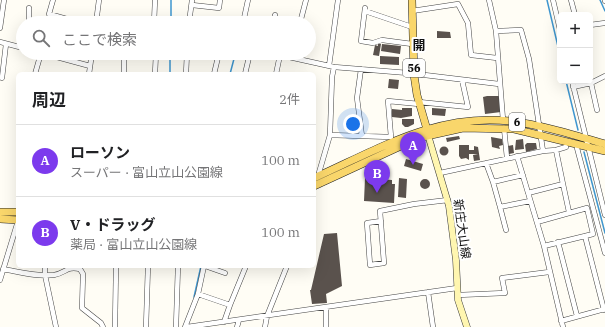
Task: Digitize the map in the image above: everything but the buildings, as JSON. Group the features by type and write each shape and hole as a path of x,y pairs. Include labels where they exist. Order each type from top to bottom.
{"main road":[{"name":"56","path":"412,0 414,74 419,103 427,132"},
{"name":"6","path":"316,183 427,132 470,120 503,120 605,151"},
{"name":"6","path":"427,132 463,128 504,128 540,131 585,138 605,144"},
{"name":"新庄大山線","path":"427,132 448,200 453,227 458,295 467,327"},
{"path":"0,212 16,212"},
{"path":"0,219 16,220"}],"street":[{"path":"0,28 4,0"},
{"path":"53,0 49,14 56,16"},
{"path":"97,16 99,0"},
{"path":"154,0 154,16"},
{"path":"190,16 192,3 219,8 220,0"},
{"path":"245,16 248,0"},
{"path":"302,16 306,0"},
{"path":"316,180 330,135 332,67 338,0"},
{"path":"489,0 496,31 503,120"},
{"path":"553,0 557,17"},
{"path":"571,0 574,12"},
{"path":"412,10 458,4 468,23 471,55 497,58"},
{"path":"29,8 29,16"},
{"path":"412,27 365,10 361,41 373,43 382,40 412,44"},
{"path":"593,25 605,23"},
{"path":"496,31 521,30 529,59 543,151"},
{"path":"0,42 16,46"},
{"path":"2,78 6,44"},
{"path":"36,72 39,60"},
{"path":"67,60 90,66"},
{"path":"89,72 91,60"},
{"path":"124,60 124,72"},
{"path":"155,72 156,60"},
{"path":"186,72 187,60"},
{"path":"214,72 217,60"},
{"path":"245,72 248,60"},
{"path":"276,72 279,60"},
{"path":"309,60 332,67 414,74 499,84"},
{"path":"362,69 357,98 362,136"},
{"path":"593,81 605,76"},
{"path":"330,135 391,137 388,101 468,107 462,80"},
{"path":"572,84 585,138 603,201 605,216"},
{"path":"573,87 583,84"},
{"path":"590,84 597,110"},
{"path":"504,128 507,158"},
{"path":"440,173 566,147"},
{"path":"577,148 605,253"},
{"path":"556,150 569,212"},
{"path":"517,156 544,246 563,327"},
{"path":"486,163 493,182 506,230"},
{"path":"493,182 523,175"},
{"path":"528,194 563,184"},
{"path":"381,221 367,223 370,265 384,263 381,221 380,211 414,204 448,200"},
{"path":"500,207 530,201"},
{"path":"537,222 587,208 593,234 544,246"},
{"path":"0,280 16,227"},
{"path":"561,321 604,310 585,236"},
{"path":"558,242 577,316"},
{"path":"45,268 45,275 56,327"},
{"path":"3,269 45,275 60,274 67,268 80,269 83,274 82,308 101,323 102,327"},
{"path":"115,327 116,268"},
{"path":"146,327 148,268"},
{"path":"176,327 178,268"},
{"path":"204,268 198,294 186,327 210,325 457,288"},
{"path":"210,268 225,273"},
{"path":"224,322 245,268"},
{"path":"266,327 267,316 286,268"},
{"path":"458,295 505,293 502,278 549,272"},
{"path":"428,292 433,327"},
{"path":"198,294 230,305"},
{"path":"326,307 326,327"},
{"path":"236,327 239,320"}],"waterway":[{"path":"171,0 171,16"},
{"path":"547,0 558,48"},
{"path":"600,0 605,11"},
{"path":"170,60 170,72"},
{"path":"231,72 234,60"},
{"path":"567,84 578,130"},
{"path":"584,152 605,233"},
{"path":"194,297 201,268"}],"place":[{"name":"ローソン","path":"413,165"},
{"name":"V・ドラッグ","path":"377,193"}],"district":[{"name":"開","path":"419,45"}]}
